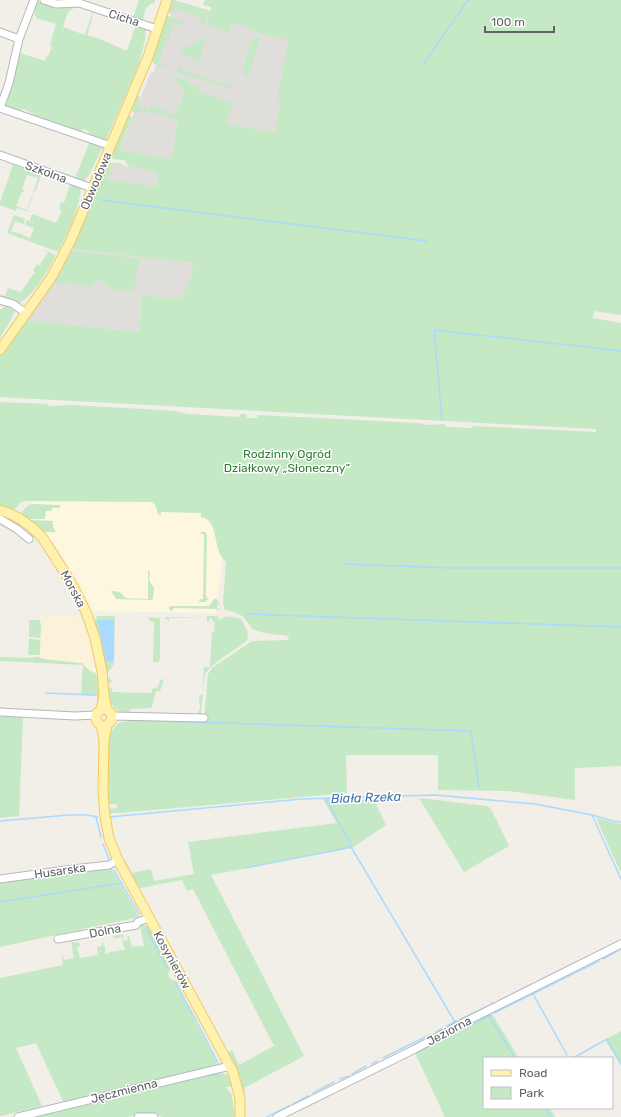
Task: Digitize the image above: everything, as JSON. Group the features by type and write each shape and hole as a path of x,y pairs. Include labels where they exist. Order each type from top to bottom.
{"main road":[{"name":"Obwodowa","path":"0,350 51,278 74,235 92,188 148,57 167,0"},
{"name":"Morska","path":"0,510 19,518 36,530 46,542 72,584 86,612 95,638 104,694 103,792 105,816"},
{"name":"Kosynierów","path":"105,816 109,838 118,860 230,1066 237,1082 241,1102 247,1117"},
{"name":"Kosynierów","path":"240,1117 241,1102"}],"street":[{"path":"34,0 20,39 9,83 0,108 111,146"},
{"name":"Cicha","path":"44,0 56,4 79,3 157,29"},
{"path":"0,32 20,39"},
{"name":"Szkolna","path":"0,156 92,188"},
{"path":"0,300 13,304 26,313"},
{"path":"0,519 17,529 29,539"},
{"path":"0,712 104,718 127,718 141,716 204,718"},
{"name":"Husarska","path":"0,879 109,865 118,860"},
{"name":"Dolna","path":"58,939 136,925 138,922 149,918"},
{"name":"Jeziorna","path":"277,1117 415,1049 621,944"},
{"name":"Jęczmienna","path":"18,1117 230,1066"},
{"path":"138,1117 154,1117"}],"shaded area":[{"path":"175,2 291,36 275,132 226,124 168,118 177,120 172,159 119,150 151,72 154,72"},
{"path":"116,165 156,171 158,173 156,186 106,180 111,167"},
{"path":"72,245 74,249 193,263 191,278 181,299 142,295 139,332 25,320"},
{"path":"33,499 229,504 216,613 92,611 88,607 59,549 58,550 44,532 31,520"}],"green space":[{"path":"139,0 155,0 154,3 150,4 145,10 144,21 133,17"},
{"name":"Rodzinny Ogród Działkowy „Słoneczny”","path":"174,0 211,11 211,7 203,5 205,0 621,0 621,315 594,311 593,318 621,323 621,766 575,768 575,800 508,791 438,790 438,755 346,755 347,793 109,813 108,809 117,808 117,804 107,804 107,747 109,733 120,722 129,721 130,718 204,719 208,674 212,668 252,641 288,640 289,636 264,633 252,629 241,615 225,610 223,604 226,562 221,557 211,524 201,517 201,513 161,512 161,515 159,515 156,506 151,502 24,501 14,510 0,506 0,402 47,404 48,406 71,405 144,409 174,411 188,414 239,417 240,414 246,414 247,418 257,418 258,415 418,423 428,425 444,424 447,427 472,428 473,426 596,432 596,429 0,397 0,354 25,320 139,332 142,295 181,299 191,278 193,263 74,249 72,245 109,163 120,163 125,166 116,165 111,167 107,180 156,186 158,174 156,171 129,167 124,160 113,159 111,157 126,118 129,116 136,117 132,117 119,150 172,159 177,120 168,118 168,115 138,111 136,113 132,111 130,107 134,97 141,97 137,105 141,107 141,109 150,110 151,104 175,115 185,93 175,78 172,78 173,76 188,81 190,84 199,87 198,92 233,103 226,124 275,132 280,101 277,100 288,42 287,40 255,33 248,29 248,27 232,23 229,32 210,26 207,16 204,15 207,25 200,23 201,20 198,16 174,8 172,14 168,12 167,9 169,1"},
{"path":"38,1 44,4 77,6 68,12 63,27 85,35 93,11 110,17 109,18 93,12 87,35 103,40 127,51 136,25 146,28 145,40 139,64 105,142 95,138 92,134 89,134 89,132 82,128 83,131 59,124 55,126 35,118 34,114 24,109 14,111 9,110 4,106 18,55 20,53 45,61 52,46 50,45 56,24 36,18 34,15 35,12 33,11 36,2"},
{"path":"167,16 181,20 184,24 173,22 168,40 165,40 159,63 167,66 163,67 154,64 152,61 153,57 151,57 164,18"},
{"path":"206,37 199,61 189,56 186,58 182,52 183,49"},
{"path":"255,37 260,38 248,77 244,76 242,72 252,40"},
{"path":"178,66 184,68 184,71 221,83 224,82 233,85 228,88 224,87 225,84 222,86 181,74 177,70"},
{"path":"90,141 103,146 89,175 84,181 75,178"},
{"path":"13,165 41,175 36,190 33,193 38,178 27,175 22,189 24,192 22,191 16,206 27,210 33,195 27,211 17,208 16,211 0,205"},
{"path":"70,185 81,188 80,196 66,237 58,252 7,233 14,215 25,219 24,224 15,221 11,231 20,234 22,233 22,235 30,238 34,228 25,225 27,220 35,223 30,220 32,214 56,223 62,211 59,208 61,202 64,203"},
{"path":"43,249 56,255 45,275 30,295 18,304 16,301 13,300 13,302 0,297 0,295 5,296 8,288 21,292 35,272 33,270 37,264 39,266 48,252"},
{"path":"72,251 140,259 134,291 108,289 108,283 97,280 90,287 70,282 57,285 53,281 68,253"},
{"path":"0,304 15,311 0,338 0,309 4,306"},
{"path":"32,504 60,505 60,508 53,508 51,511 46,511 45,519 28,519 22,515 22,513 25,508"},
{"path":"30,520 53,521 53,527 56,532 44,532"},
{"path":"201,532 205,532 207,535 206,595 209,599 205,602 199,602 200,599 203,599 204,534 201,534"},
{"path":"148,571 150,571 149,580 154,588 152,600 116,599 111,591 120,592 125,598 148,599"},
{"path":"214,599 217,599 220,605 217,605 217,608 219,608 218,612 217,609 173,608 173,611 171,611 169,609 171,606 207,606 210,605"},
{"path":"97,616 115,616 114,663 113,666 111,665 112,667 108,672 106,671 93,621"},
{"path":"207,616 218,616 221,620 224,617 229,616 241,619 247,630 248,638 245,642 218,661 205,674 203,693 204,667 210,667 212,632 214,632 215,622 212,621 212,618 210,618 207,622"},
{"path":"149,617 160,618 160,659 158,662 153,662 154,622 149,621"},
{"path":"166,617 207,618 169,618 169,621 165,618"},
{"path":"29,620 40,620 41,638 29,637"},
{"path":"29,639 41,640 39,655 29,655"},
{"path":"0,657 39,657 44,659 82,663 96,673 98,701 97,702 97,696 81,695 83,665 0,661"},
{"path":"108,678 112,682 108,683 109,689 112,688 112,692 152,693 152,689 158,687 160,680 164,679 160,691 156,691 152,707 130,709 128,715 121,714 109,702 107,679"},
{"path":"203,693 201,712 200,715 197,715 200,708 199,695 202,695"},
{"path":"0,715 23,718 19,816 0,818"},
{"path":"419,798 487,806 491,809 509,846 464,872"},
{"path":"323,799 374,800 386,825 352,848 211,875 304,1056 244,1088 245,1091 243,1092 239,1077 227,1053 232,1050 239,1065 274,1046 193,889 187,891 182,880 140,888 122,860 124,859 132,873 151,869 154,881 194,874 188,842 337,823"},
{"path":"596,818 621,824 621,873"},
{"path":"111,867 139,917 0,947 0,882"},
{"path":"140,926 148,926 170,969 168,974 170,979 177,982 196,1023 215,1058 217,1065 85,1098 63,1101 36,1043 16,1048 42,1106 0,1116 0,978 63,965 63,955 64,960 74,958 71,941 74,943 79,942 80,946 77,947 80,958 98,955 97,947 102,946 101,943 104,942 105,954 113,951 113,953 115,951 118,952 119,950 125,950 122,937 114,939 113,936 123,934 124,941 128,940 127,936 129,936 132,947 144,946"},
{"path":"491,1013 518,1057 483,1057 483,1109 551,1109 555,1117 445,1117 415,1053"},
{"path":"621,1031 621,1066 605,1040"},
{"path":"221,1073 229,1077 233,1086 233,1092 232,1086 226,1087 232,1096 235,1117 163,1117 154,1114 143,1114 127,1117 36,1117 211,1075 220,1075"}],"sand":[{"path":"40,616 73,616 84,622 86,636 88,636 92,648 93,657 91,661 93,666 96,667 96,673 90,671 82,663 44,659 39,657"}],"water":[{"path":"97,620 114,620 114,661 106,661"}],"waterway":[{"path":"424,63 468,0"},
{"path":"101,200 426,241"},
{"path":"442,420 434,330 621,351"},
{"path":"344,564 452,568 621,568"},
{"path":"247,614 621,627"},
{"path":"46,693 95,695"},
{"path":"132,720 471,731 479,787"},
{"name":"Biała Rzeka","path":"109,817 301,799 435,795 535,804 621,822"},
{"path":"325,798 351,847 455,1022"},
{"name":"Biała Rzeka","path":"0,821 69,815 87,815 98,817"},
{"path":"592,815 621,879"},
{"path":"96,817 101,837"},
{"path":"103,844 109,859"},
{"path":"245,868 351,847"},
{"path":"114,870 139,914"},
{"path":"0,902 122,883"},
{"path":"146,928 168,969"},
{"path":"538,981 621,940"},
{"path":"603,959 621,949"},
{"path":"494,1013 599,961"},
{"path":"175,982 218,1063"},
{"path":"498,1001 532,984"},
{"path":"533,994 567,1055"},
{"path":"461,1019 488,1006"},
{"path":"430,1045 491,1015"},
{"path":"489,1016 514,1057"},
{"path":"436,1032 456,1021"},
{"path":"383,1058 431,1034"},
{"path":"575,1057 607,1039 621,1063"},
{"path":"372,1064 377,1061"},
{"path":"352,1074 366,1066"},
{"path":"202,1076 220,1074"},
{"path":"340,1079 348,1076"},
{"path":"313,1093 334,1082"},
{"path":"293,1104 308,1096"},
{"path":"267,1117 289,1106"},
{"path":"547,1109 551,1117"}]}
